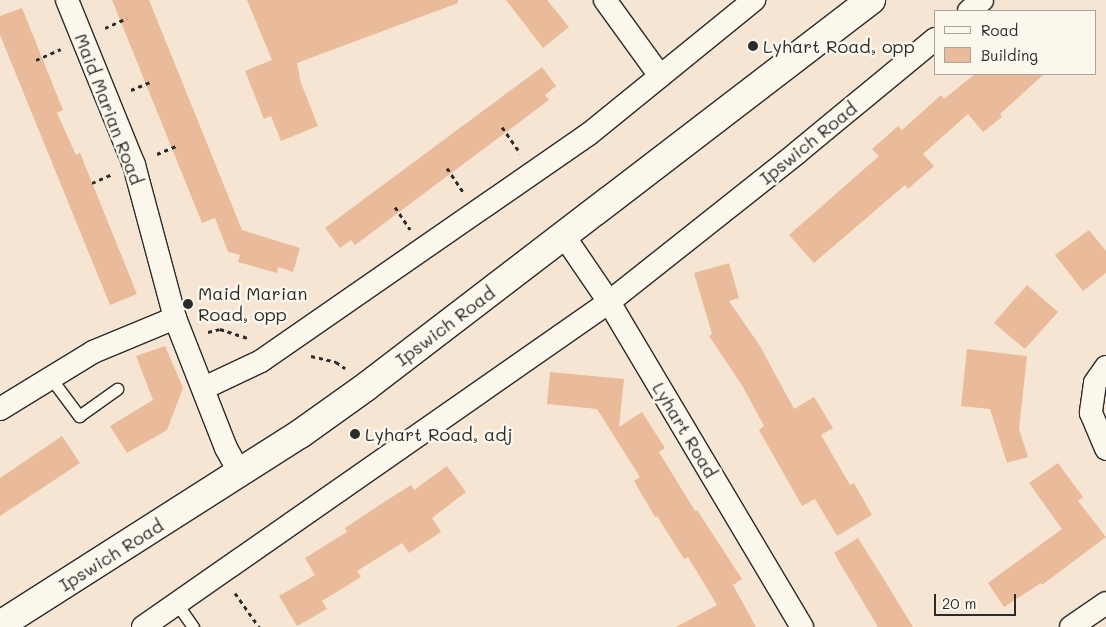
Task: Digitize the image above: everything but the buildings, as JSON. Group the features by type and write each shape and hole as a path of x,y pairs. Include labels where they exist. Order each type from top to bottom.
{"highway":[{"name":"Ipswich Road","path":"0,626 240,473 367,386 871,0"}],"street":[{"name":"Maid Marian Road","path":"66,0 134,165 175,318 226,448 240,473"},
{"path":"604,0 660,76"},
{"path":"204,388 261,360 589,134 754,0"},
{"path":"969,10 982,0"},
{"name":"Ipswich Road","path":"143,627 609,302 798,152 934,40"},
{"name":"Lyhart Road","path":"564,236 609,302 802,627"},
{"path":"0,409 93,352 175,318"},
{"path":"1106,367 1095,383 1091,413 1106,448"},
{"path":"1071,627 1106,602"}],"lane":[{"path":"50,377 79,416 117,389"},
{"path":"177,604 193,627"}],"path":[{"path":"502,127 534,172"},
{"path":"230,586 259,627"}],"place":[{"name":"Lyhart Road, opp","path":"753,46"},
{"name":"Maid Marian Road, opp","path":"188,304"},
{"name":"Lyhart Road, adj","path":"355,434"}]}
